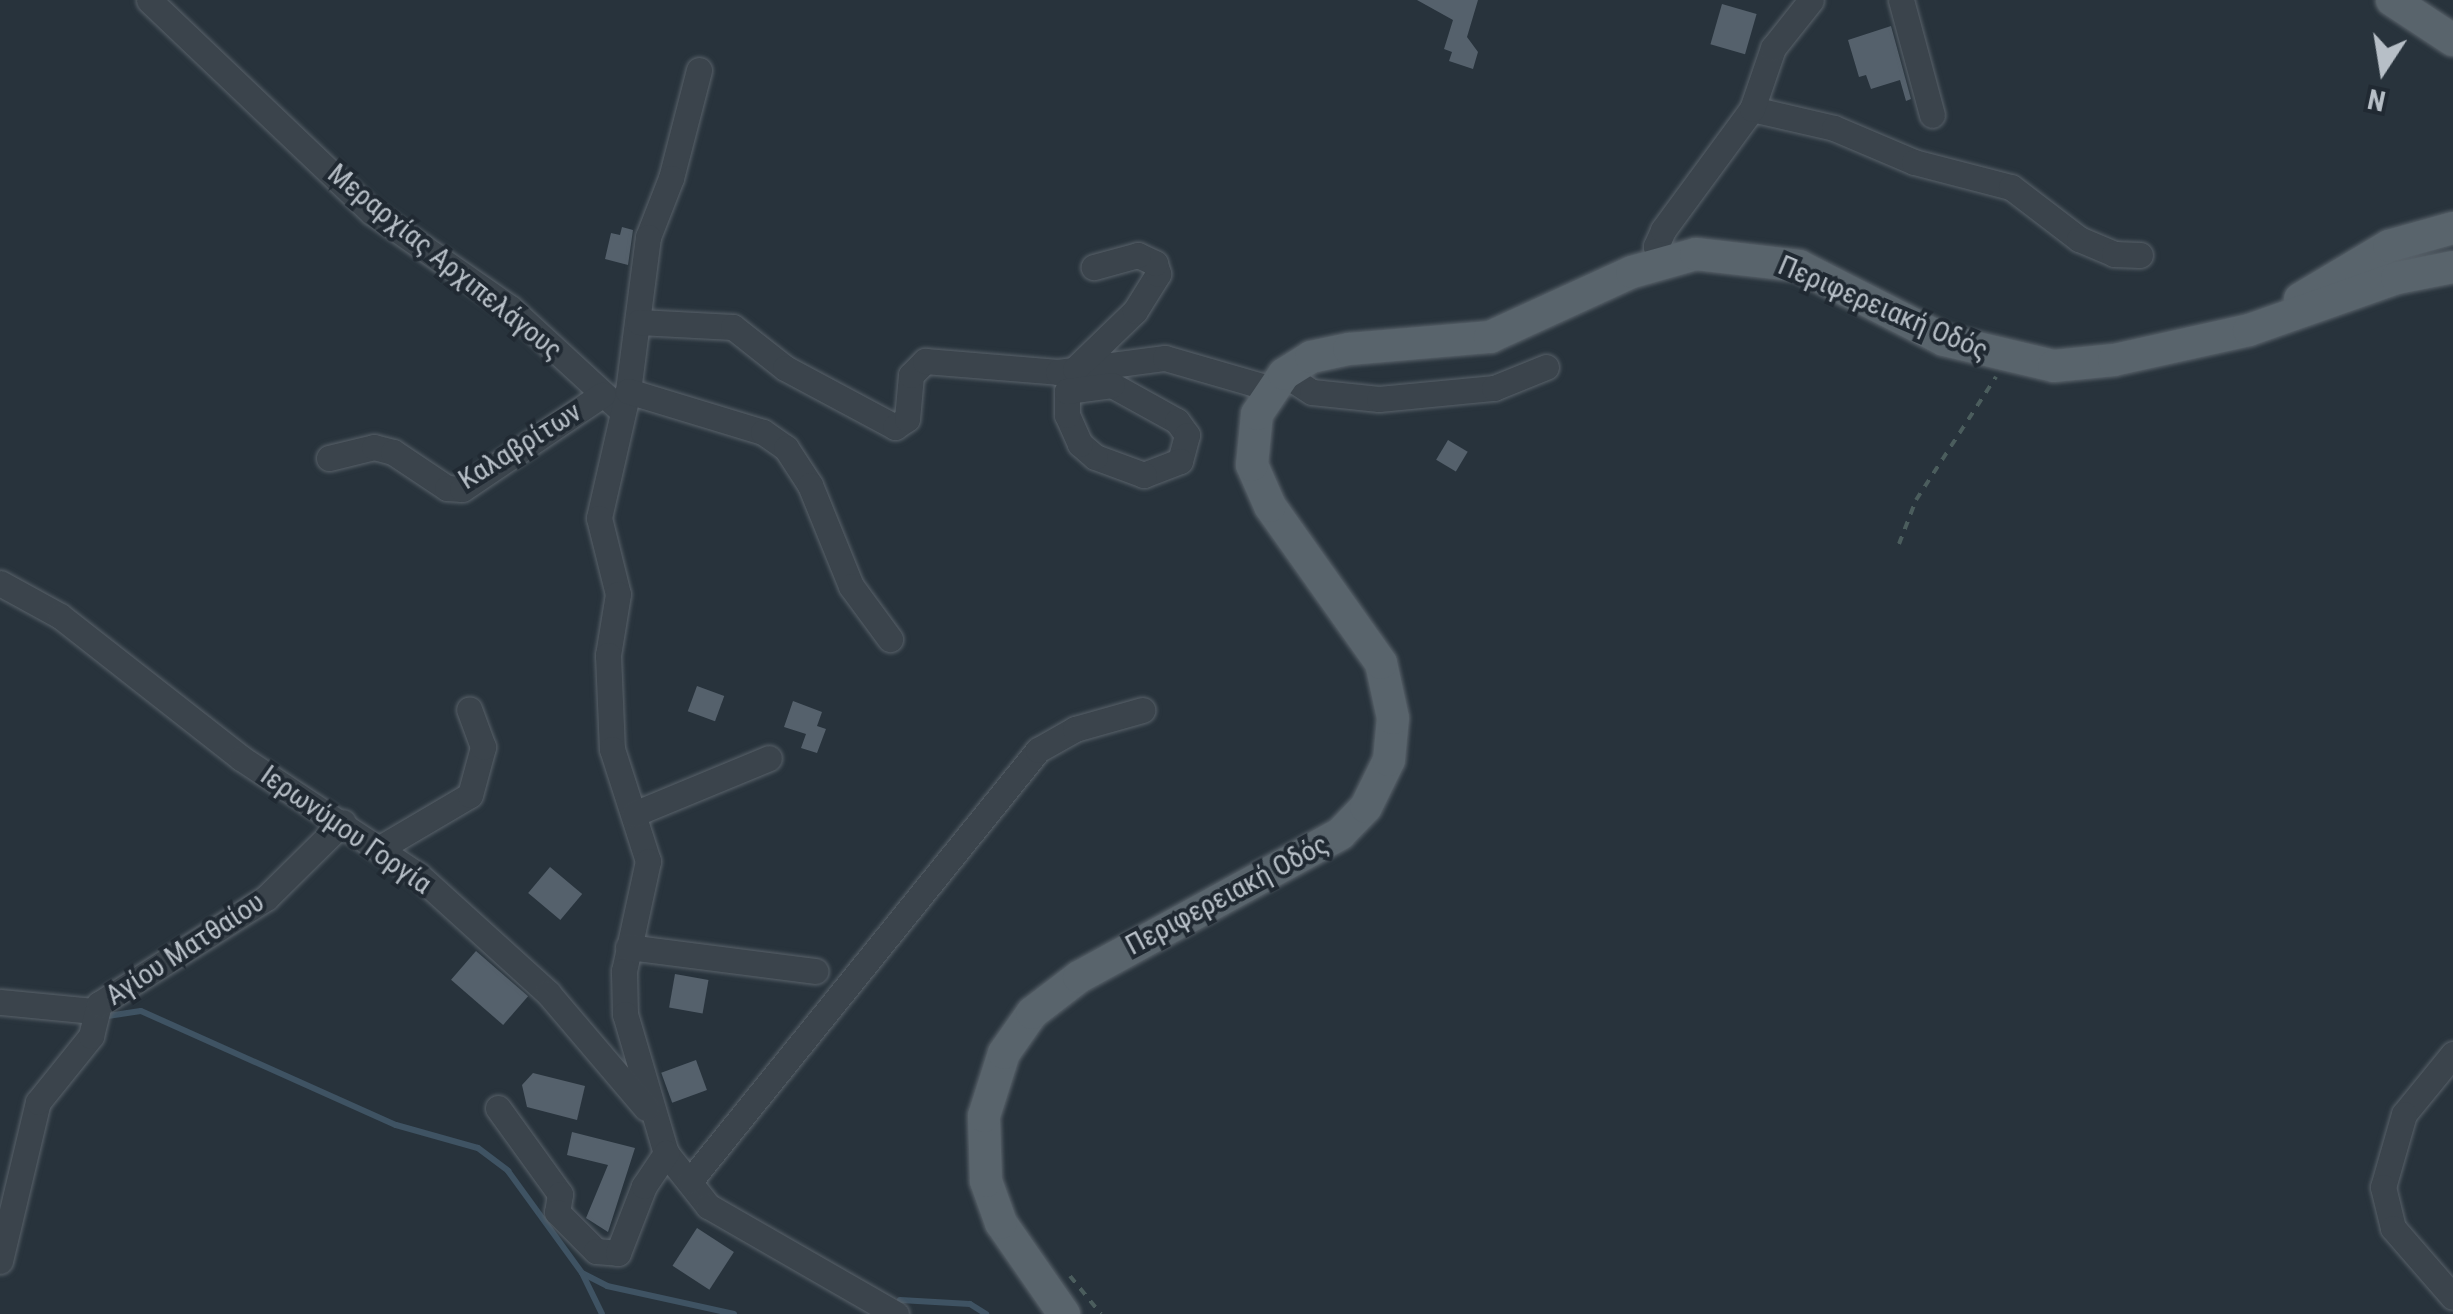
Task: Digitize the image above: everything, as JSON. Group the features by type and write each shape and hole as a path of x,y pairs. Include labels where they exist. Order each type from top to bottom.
{"main road":[{"path":"2392,0 2453,40"},
{"path":"2249,330 2378,252 2453,228"},
{"name":"Περιφερειακή Οδός","path":"1064,1314 1001,1223 983,1164 986,1103 1016,1032 1079,977 1340,834 1366,808 1389,760 1393,718 1381,664 1258,484 1252,429 1276,381 1311,357 1349,348 1490,337 1659,263 1733,254 1799,266 1944,340 1999,357 2082,364 2249,330 2397,278 2453,267"}],"street":[{"name":"Μεραρχίας Αρχιπελάγους","path":"149,0 372,212 510,308 618,399"},
{"path":"1659,263 1656,246 1663,230 1752,109 1773,48 1811,0"},
{"path":"1901,0 1932,115"},
{"path":"699,70 671,178 648,237 639,322 618,399 599,518 618,594 608,655 612,750 634,814 648,880 628,947 626,1014 666,1153 708,1206 896,1314"},
{"path":"1752,109 1834,128 1914,162 2011,187 2080,239 2114,254 2140,255"},
{"path":"1075,368 1135,311 1158,274 1155,262 1138,255 1094,267"},
{"path":"639,322 733,327 784,368 896,427 907,419 911,375 925,361 1035,372 1075,368 1111,373 1176,421 1187,434 1180,461 1144,475 1095,457 1080,444 1066,415 1067,391 1111,373 1165,358 1312,392 1367,400 1466,393 1546,367"},
{"path":"618,399 763,432 786,448 810,486 851,586 890,639"},
{"name":"Καλαβρίτων","path":"329,458 374,447 393,452 447,488 462,489 618,399"},
{"name":"Ιερωνύμου Γοργία","path":"0,583 60,616 240,758 380,848 548,992 656,1120"},
{"path":"380,848 470,794 483,747 469,709"},
{"path":"690,1181 1038,750 1075,728 1142,710"},
{"path":"634,814 769,758"},
{"name":"Αγίου Ματθαίου","path":"0,1261 38,1102 92,1021 266,898 342,822"},
{"path":"628,947 815,971"},
{"path":"0,1002 92,1021"},
{"path":"2453,1054 2404,1114 2383,1187 2393,1228 2453,1297"},
{"path":"498,1108 560,1194 558,1212 596,1251 618,1253 644,1186 666,1153"}],"path":[{"path":"1899,544 1930,476 1991,394 1999,357"}],"building":[{"path":"1417,0 1478,0 1467,37 1478,52 1473,69 1449,61 1452,52 1444,49 1453,20"},
{"path":"1722,4 1757,14 1745,54 1710,44"},
{"path":"1891,26 1911,99 1906,101 1900,80 1871,89 1866,75 1859,77 1848,40"},
{"path":"622,227 633,230 628,265 605,259 611,233 620,235"},
{"path":"1448,440 1468,452 1456,472 1436,460"},
{"path":"697,686 724,696 715,721 688,711"},
{"path":"793,701 822,712 817,726 826,729 817,753 801,748 806,734 784,727"},
{"path":"550,867 582,894 560,920 528,893"},
{"path":"476,951 528,996 503,1025 451,980"},
{"path":"675,974 708,980 703,1013 669,1007"},
{"path":"696,1060 707,1090 672,1103 661,1073"},
{"path":"533,1073 585,1086 577,1120 527,1107 522,1085"},
{"path":"572,1132 635,1148 608,1232 586,1218 608,1165 567,1155"},
{"path":"697,1228 734,1252 709,1290 672,1266"}],"waterway":[{"path":"101,1017 141,1011 396,1125 478,1148 508,1171 582,1273 607,1286 734,1314"},
{"path":"583,1275 602,1314"},
{"path":"900,1300 970,1304 986,1314"}]}
